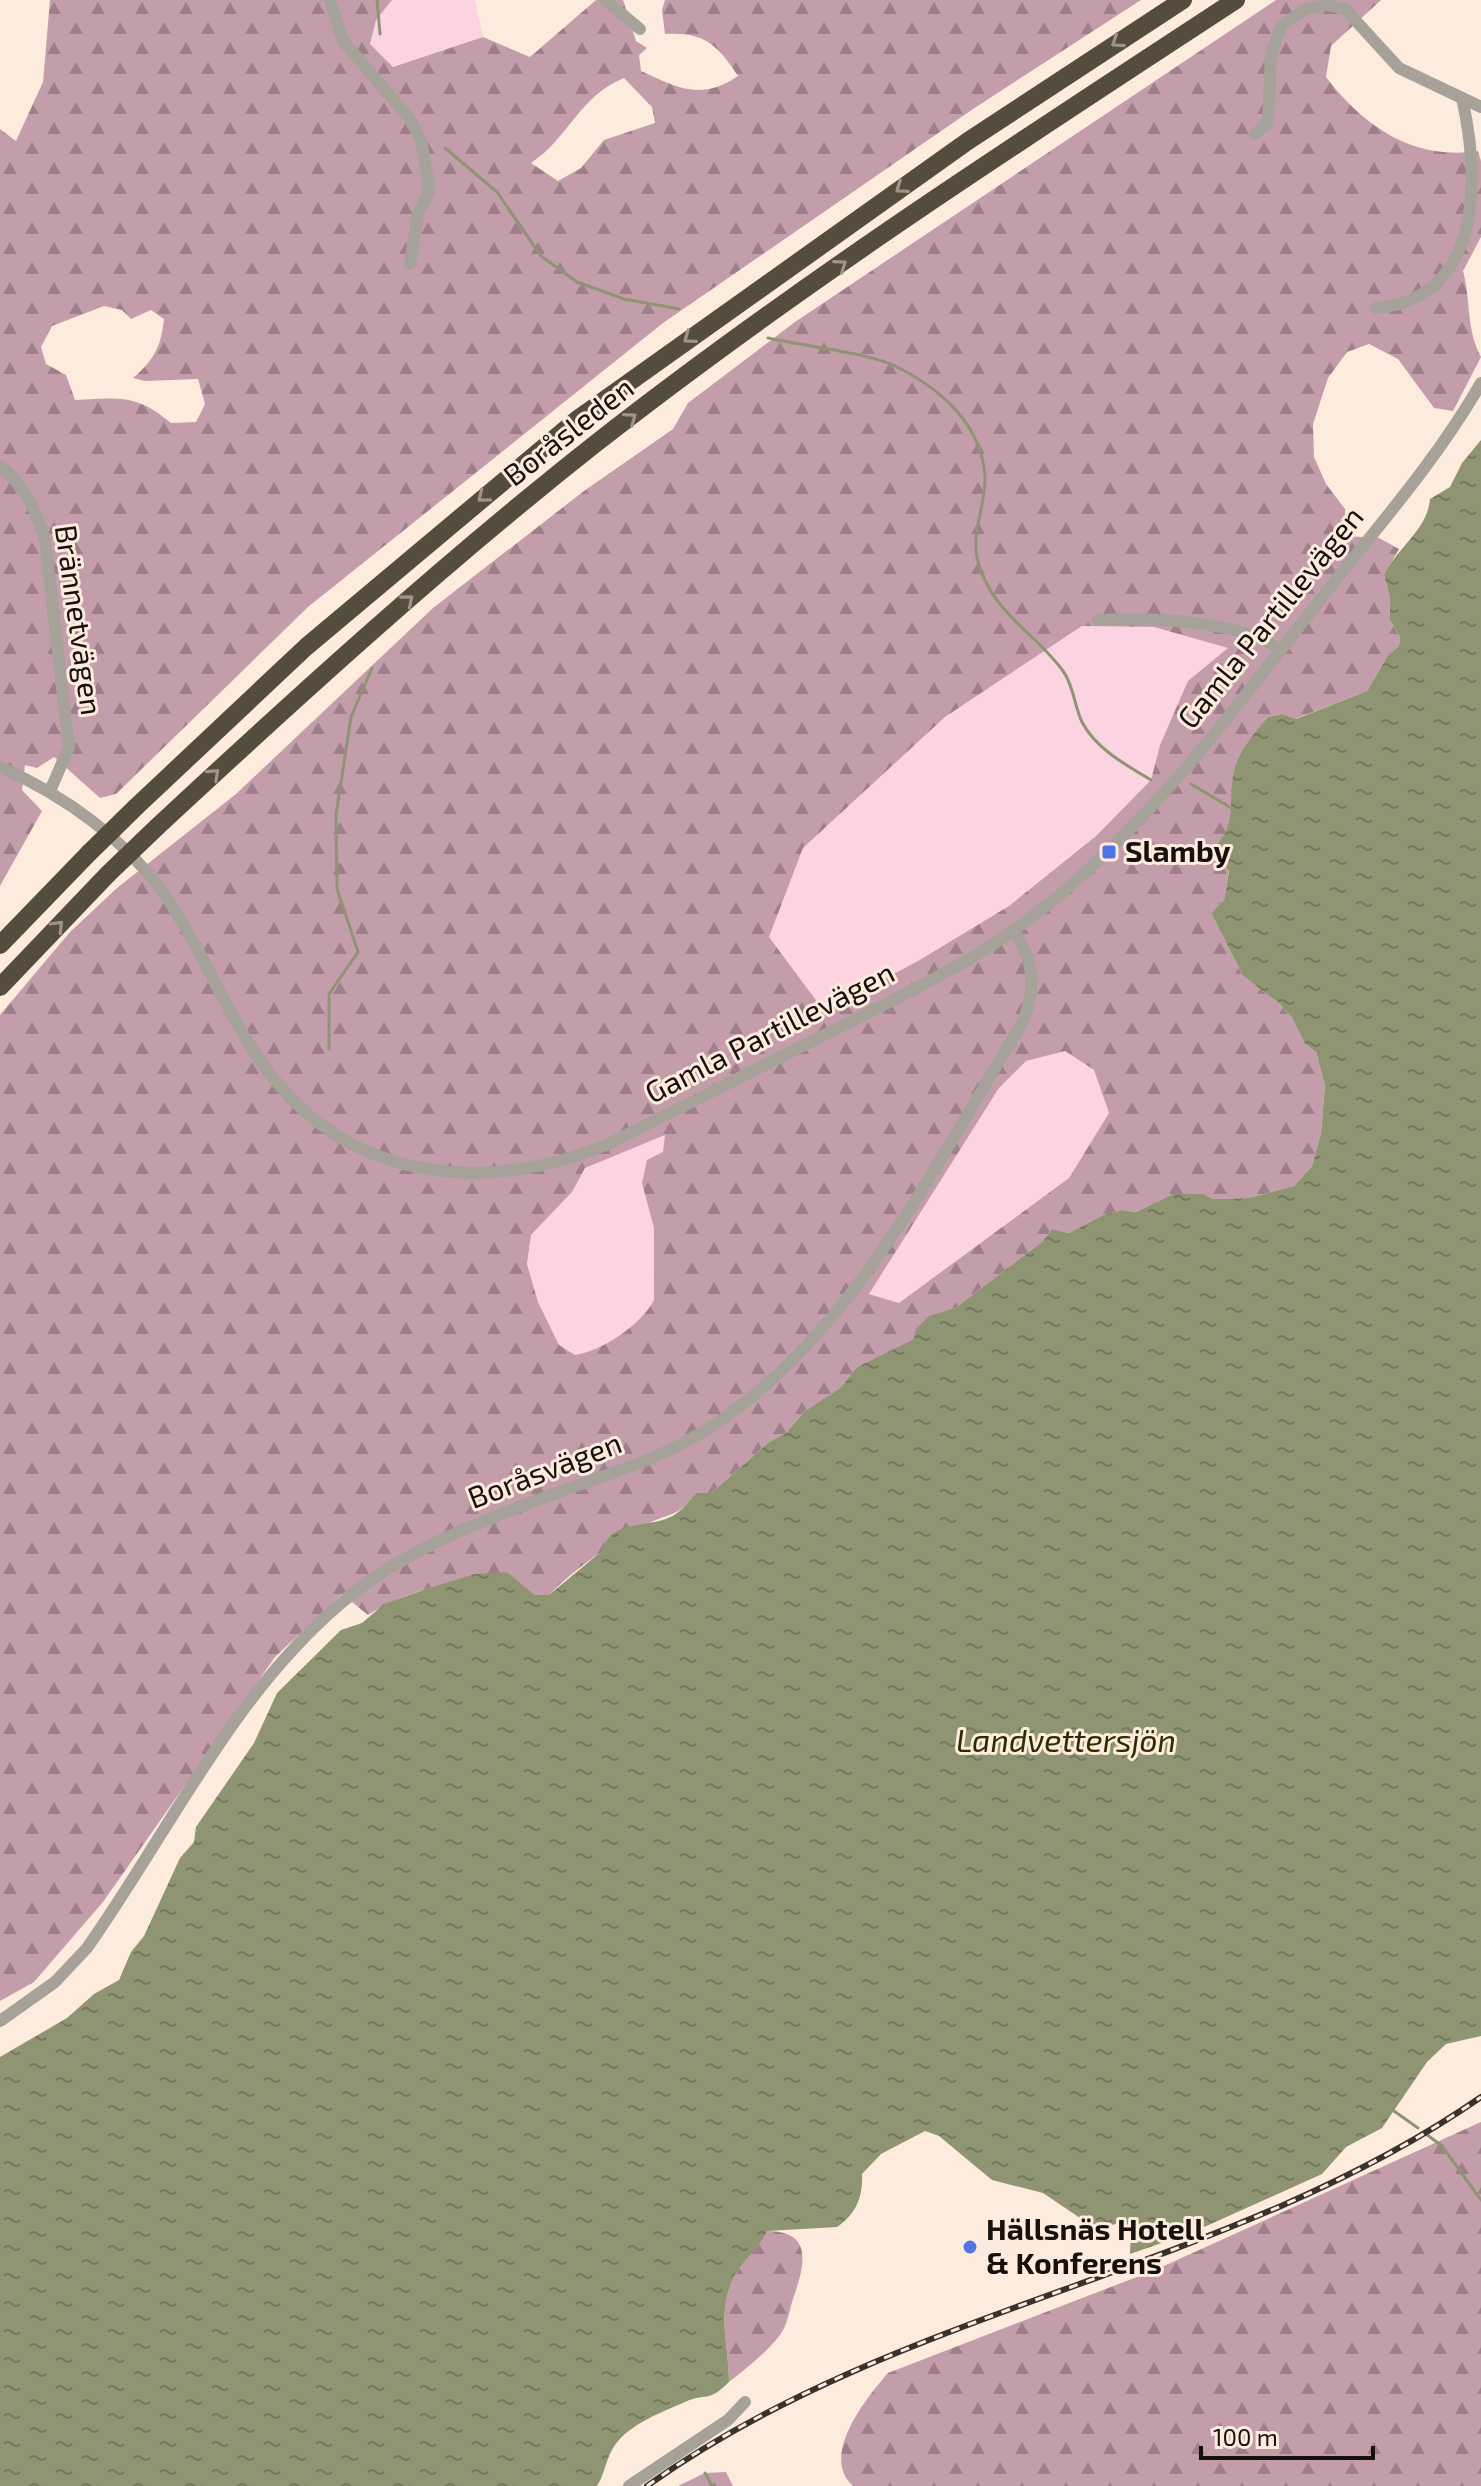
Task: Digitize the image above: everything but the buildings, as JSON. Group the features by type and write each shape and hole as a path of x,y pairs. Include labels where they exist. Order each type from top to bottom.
{"highway":[{"name":"Boråsleden","path":"0,945 136,807 306,647 579,418 919,175 1183,0"},
{"name":"Boråsleden","path":"0,987 108,874 327,669 596,443 862,251 1236,0"}],"street":[{"path":"330,0 343,41 409,118 421,140 429,183 427,197 418,213 410,264"},
{"path":"605,0 640,29"},
{"path":"1255,134 1268,123 1271,55 1281,26 1306,9 1326,5 1345,9 1399,68 1481,107"},
{"path":"1376,308 1420,299 1440,285 1472,235 1475,173 1462,98"},
{"name":"Gamla Partillevägen","path":"0,767 50,791 123,850 168,900 252,1047 291,1099 343,1138 385,1157 427,1169 514,1173 552,1165 592,1151 936,978 1014,931 1066,892 1109,852 1280,650 1427,464 1481,383"},
{"name":"Brännetvägen","path":"0,466 21,485 34,507 45,540 69,747 50,791"},
{"path":"1098,620 1173,620 1247,634 1280,650"},
{"name":"Boråsvägen","path":"0,2021 55,1982 87,1948 256,1692 299,1641 343,1601 377,1578 456,1534 687,1441 749,1402 820,1334 917,1193 1021,1025 1030,1005 1034,978 1026,951 1014,931"},
{"path":"629,2486 728,2420 745,2402"}],"shaded area":[{"path":"392,0 475,0 483,37 393,67 370,44 376,20"},
{"path":"1082,626 1154,627 1229,648 1160,745 1151,780 1096,836 1009,906 918,961 824,1011 769,937 803,848 945,717"},
{"path":"1065,1051 1094,1070 1109,1113 1069,1178 899,1303 869,1294 999,1088 1026,1061"},
{"path":"666,1134 663,1152 642,1182 654,1228 654,1300 640,1319 620,1336 586,1353 575,1355 559,1345 538,1302 527,1264 531,1235 572,1192 585,1168"}],"green space":[{"path":"50,0 392,0 376,20 370,44 393,67 483,37 530,57 596,0 623,0 636,41 647,48 639,55 641,71 678,87 701,90 725,84 738,76 708,42 690,35 665,34 662,10 665,0 1141,0 973,109 663,323 308,607 116,794 100,798 54,757 37,768 25,765 22,790 42,811 0,886 0,129 16,141 43,82","holes":["624,78 652,107 655,123 604,140 581,168 558,181 531,163 555,142 596,95","104,306 122,310 131,319 151,310 164,319 155,352 133,378 145,381 198,379 205,404 196,422 171,423 137,402 75,400 66,375 46,364 41,347 52,326"]},
{"path":"1276,0 1381,0 1331,46 1326,77 1356,111 1392,136 1432,151 1478,151 1481,161 1481,237 1463,271 1473,336 1481,357 1453,411 1434,408 1398,359 1369,344 1347,352 1328,378 1313,424 1314,457 1326,484 1345,509 1345,536 1379,538 1399,549 1384,575 1390,598 1390,620 1400,637 1399,646 1388,655 1367,691 1295,719 1282,714 1268,717 1240,756 1235,771 1230,822 1227,831 1213,848 1229,870 1224,900 1211,913 1243,976 1280,1004 1292,1018 1305,1044 1316,1052 1325,1086 1321,1133 1312,1166 1294,1186 1248,1198 1213,1199 1204,1194 1173,1194 1136,1212 1122,1210 1103,1215 1069,1233 1052,1229 1043,1241 955,1308 929,1317 915,1339 857,1367 840,1388 805,1411 786,1433 769,1442 711,1493 696,1493 678,1511 619,1540 582,1565 549,1595 535,1595 506,1572 417,1592 368,1615 342,1594 275,1657 103,1902 34,1982 0,2001 0,1015 70,932 117,888 236,794 433,608 584,491 673,429 688,403 795,322","holes":["1082,626 1154,627 1228,648 1188,681 1160,745 1151,780 1096,836 1009,906 918,961 824,1011 769,937 803,848 945,717","1065,1051 1094,1070 1109,1113 1069,1178 899,1303 869,1294 999,1088 1026,1061","665,1135 663,1152 647,1160 642,1183 654,1228 654,1300 640,1319 620,1335 586,1353 575,1355 559,1345 538,1302 527,1264 531,1235 572,1192 585,1168"]},
{"path":"1481,2122 1481,2486 853,2486 844,2474 841,2459 850,2427 888,2373 1155,2270"},
{"path":"767,2231 793,2237 799,2244 802,2253 800,2275 787,2322 780,2335 763,2354 729,2382 725,2316 729,2291 734,2277"},
{"path":"726,2472 733,2486 678,2486 705,2473"}],"water":[{"name":"Landvettersjön","path":"1481,440 1481,2036 1446,2044 1427,2062 1382,2128 1346,2147 1322,2174 1193,2232 1130,2254 1131,2230 1120,2223 1107,2226 1089,2224 1043,2193 992,2180 939,2136 925,2131 881,2154 862,2174 857,2204 837,2227 767,2231 734,2277 729,2291 725,2329 729,2382 711,2395 676,2406 629,2431 612,2450 597,2486 0,2486 0,2057 67,2018 94,1994 119,1980 131,1952 144,1936 180,1858 194,1842 196,1827 254,1743 277,1693 341,1630 362,1623 384,1604 475,1574 507,1572 535,1595 549,1595 603,1550 613,1534 630,1526 668,1518 680,1511 696,1493 711,1493 769,1442 786,1433 805,1411 840,1388 857,1367 914,1339 916,1329 929,1316 955,1308 1043,1241 1052,1229 1069,1233 1103,1215 1122,1210 1136,1212 1173,1194 1204,1194 1213,1199 1248,1198 1294,1186 1312,1166 1321,1133 1325,1086 1316,1052 1305,1044 1292,1018 1280,1004 1243,976 1211,913 1224,900 1229,871 1213,848 1229,821 1236,763 1268,717 1282,714 1296,719 1367,691 1388,655 1399,646 1400,637 1390,620 1390,598 1384,575 1424,520 1430,499 1450,487 1462,463"}],"waterway":[{"path":"377,0 380,34"},
{"path":"445,148 497,192 541,256 577,282 624,299 679,309"},
{"path":"768,338 850,353 893,365 926,384 955,409 976,440 982,458 985,488 976,551 985,580 1004,609 1063,671 1088,732 1112,756 1151,780"},
{"path":"329,1049 329,994 358,952 337,889 336,815 351,717 372,668"},
{"path":"1191,784 1233,809"},
{"path":"1394,2111 1418,2128"},
{"path":"1426,2134 1442,2146 1481,2200"},
{"path":"705,2473 712,2486"}],"railway":[{"path":"647,2486 745,2425 848,2374 954,2330 1279,2207 1382,2157 1481,2097"}],"place":[{"name":"Slamby","path":"1109,852"},
{"name":"Hällsnäs Hotell & Konferens","path":"970,2247"}]}
